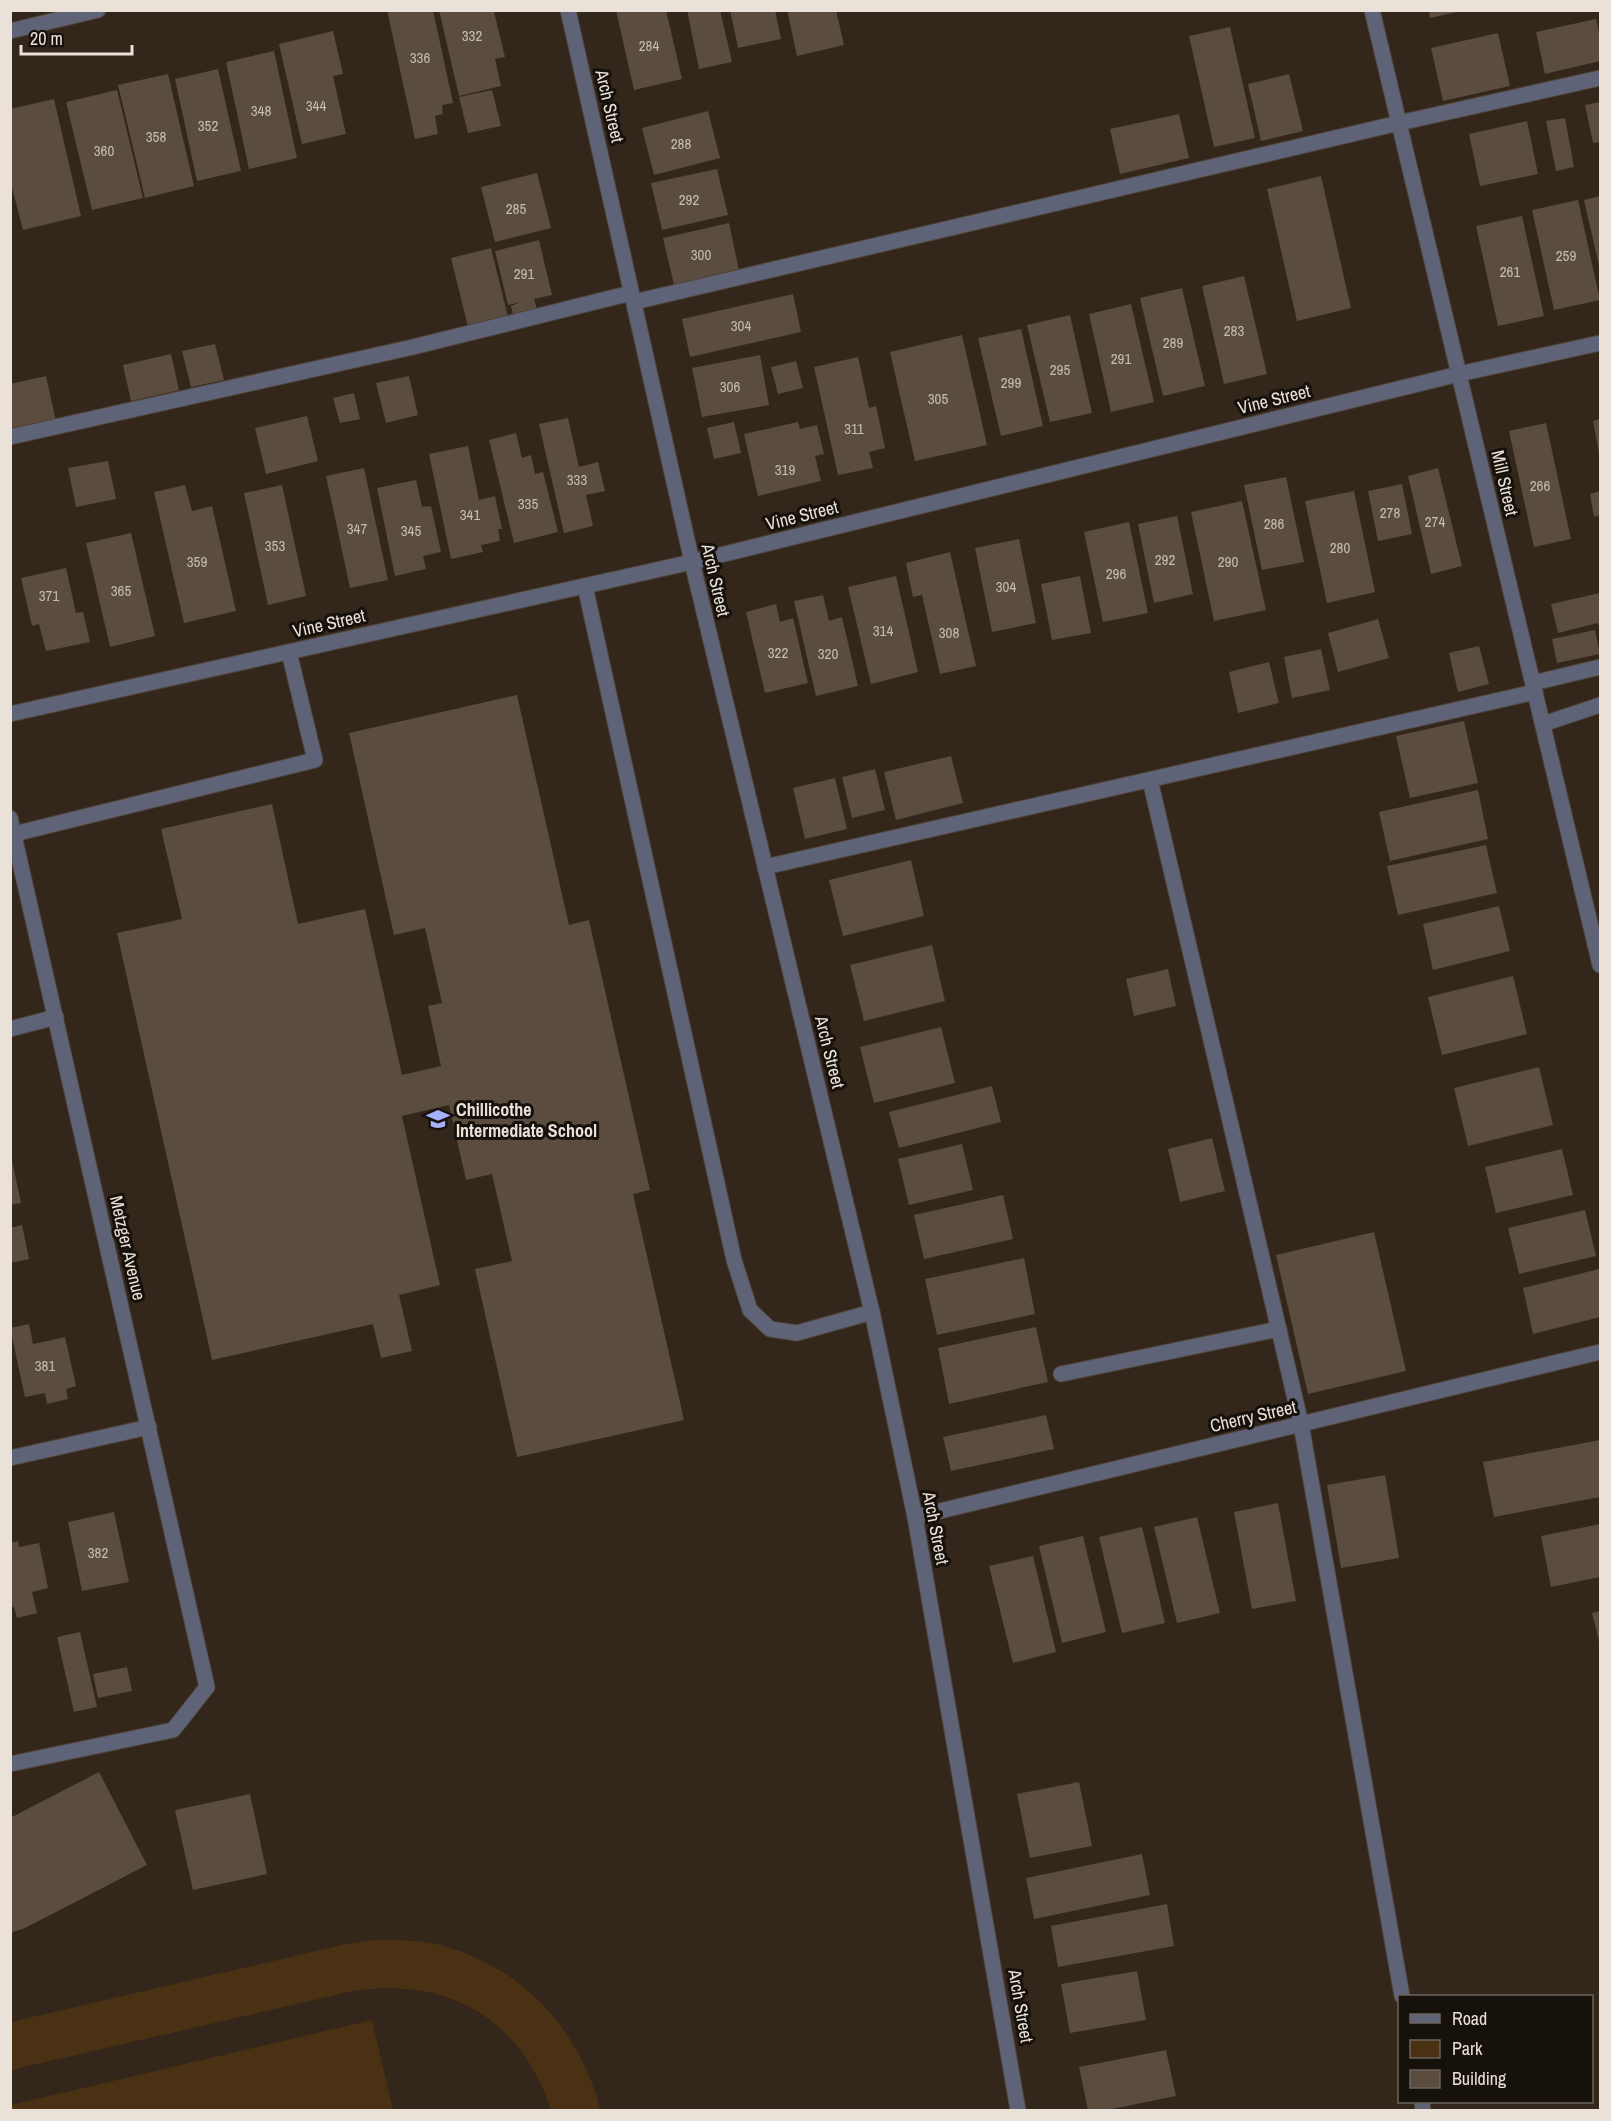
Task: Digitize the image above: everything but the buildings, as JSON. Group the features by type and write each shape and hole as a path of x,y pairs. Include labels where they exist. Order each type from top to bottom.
{"street":[{"path":"10,31 98,10"},
{"name":"Arch Street","path":"568,10 692,562 872,1312 915,1517 1018,2110"},
{"name":"Mill Street","path":"1372,10 1600,965"},
{"path":"10,437 1600,78"},
{"name":"Vine Street","path":"10,714 692,562 1459,374 1600,343"},
{"path":"585,586 734,1260 750,1310 770,1329 797,1334 872,1312"},
{"path":"14,834 315,760 289,652"},
{"path":"765,867 1150,780 1534,688 1600,667"},
{"path":"1543,724 1600,705"},
{"path":"1150,780 1301,1424 1402,1995"},
{"name":"Metzger Avenue","path":"10,818 207,1687 173,1730 10,1764"},
{"path":"10,1029 56,1017"},
{"path":"1061,1374 1279,1329"},
{"name":"Cherry Street","path":"915,1517 1600,1353"},
{"path":"10,1458 148,1427"}],"green space":[{"path":"375,1940 418,1941 444,1946 466,1953 506,1974 541,2003 570,2039 590,2078 600,2110 551,2110 538,2078 521,2051 500,2028 476,2011 449,1998 420,1991 388,1988 353,1991 11,2070 11,2022 342,1945"},
{"path":"372,2020 393,2110 11,2110 11,2105"}],"place":[{"name":"Chillicothe Intermediate School","path":"438,1119"}]}
